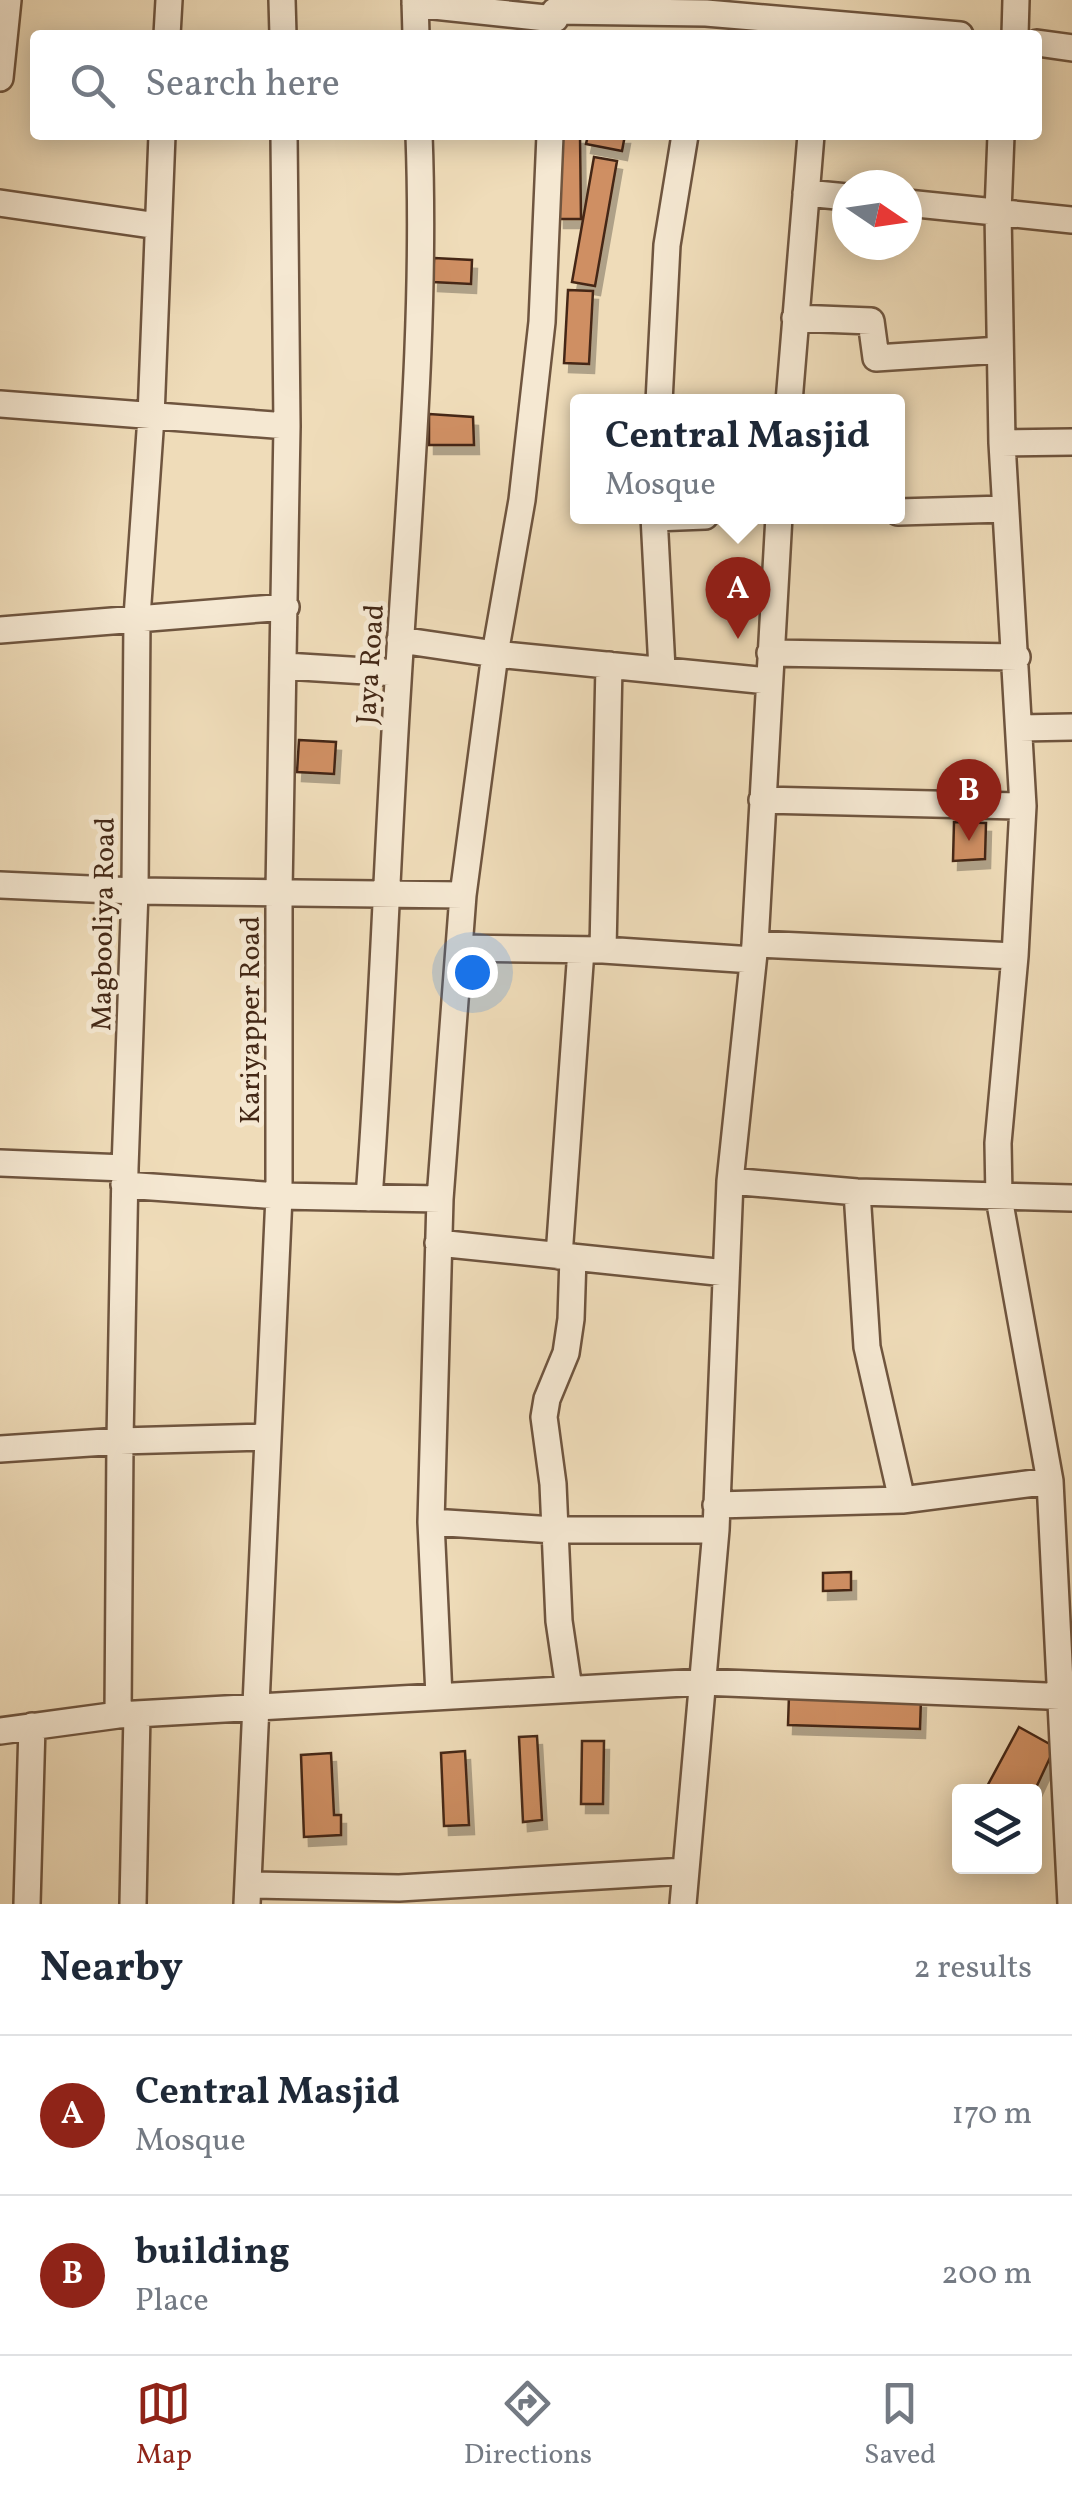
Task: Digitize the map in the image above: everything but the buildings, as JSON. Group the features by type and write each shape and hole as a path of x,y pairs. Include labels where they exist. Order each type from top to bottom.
{"street":[{"path":"167,30 168,0"},
{"path":"282,0 283,30"},
{"path":"1014,30 1016,0"},
{"path":"416,30 415,2 555,16 823,19 917,30"},
{"path":"0,78 5,5"},
{"path":"1042,44 1072,48"},
{"name":"Magbooliya Road","path":"133,1904 120,1441 124,1177 135,891 137,618 151,416 162,140"},
{"name":"Kariyapper Road","path":"248,1895 279,1196 287,426 284,140"},
{"name":"Jaya Road","path":"369,1198 419,372 423,237 419,140"},
{"path":"439,1696 431,1522 440,1199 463,895 522,500 542,322 550,140"},
{"path":"659,394 666,246 684,140"},
{"path":"789,394 811,140"},
{"path":"1002,140 998,212 1002,443 1023,806 1015,956 998,1142 999,1198 1050,1481 1066,1698 1070,1904"},
{"path":"806,194 832,196"},
{"path":"0,203 158,226"},
{"path":"922,204 1072,220"},
{"path":"795,318 871,321 876,358 1000,350"},
{"path":"0,404 287,426"},
{"path":"1002,443 1072,442"},
{"path":"905,512 1005,509"},
{"path":"654,524 662,669"},
{"path":"683,1904 716,1518 730,1180 754,952 778,524"},
{"path":"0,630 286,607"},
{"path":"400,640 496,654 768,682"},
{"path":"770,653 1016,657"},
{"path":"569,1688 559,1621 553,1484 544,1417 547,1399 566,1353 571,1319 566,1256 592,950 609,665"},
{"path":"285,666 398,674"},
{"path":"1020,728 1072,727"},
{"path":"762,800 1023,806"},
{"path":"0,886 463,895"},
{"path":"459,948 1015,956"},
{"path":"0,1163 279,1196 440,1199"},
{"path":"730,1180 857,1192 1072,1198"},
{"path":"857,1192 867,1347 902,1500"},
{"path":"438,1243 726,1273"},
{"path":"0,1449 266,1437"},
{"path":"431,1522 554,1530 902,1500 1050,1481"},
{"path":"0,1731 128,1715 702,1682 1066,1698"},
{"path":"27,1904 32,1726"},
{"path":"248,1895 685,1871"}],"place":[{"name":"Central Masjid","path":"738,639"},
{"name":"building","path":"969,841"}]}
